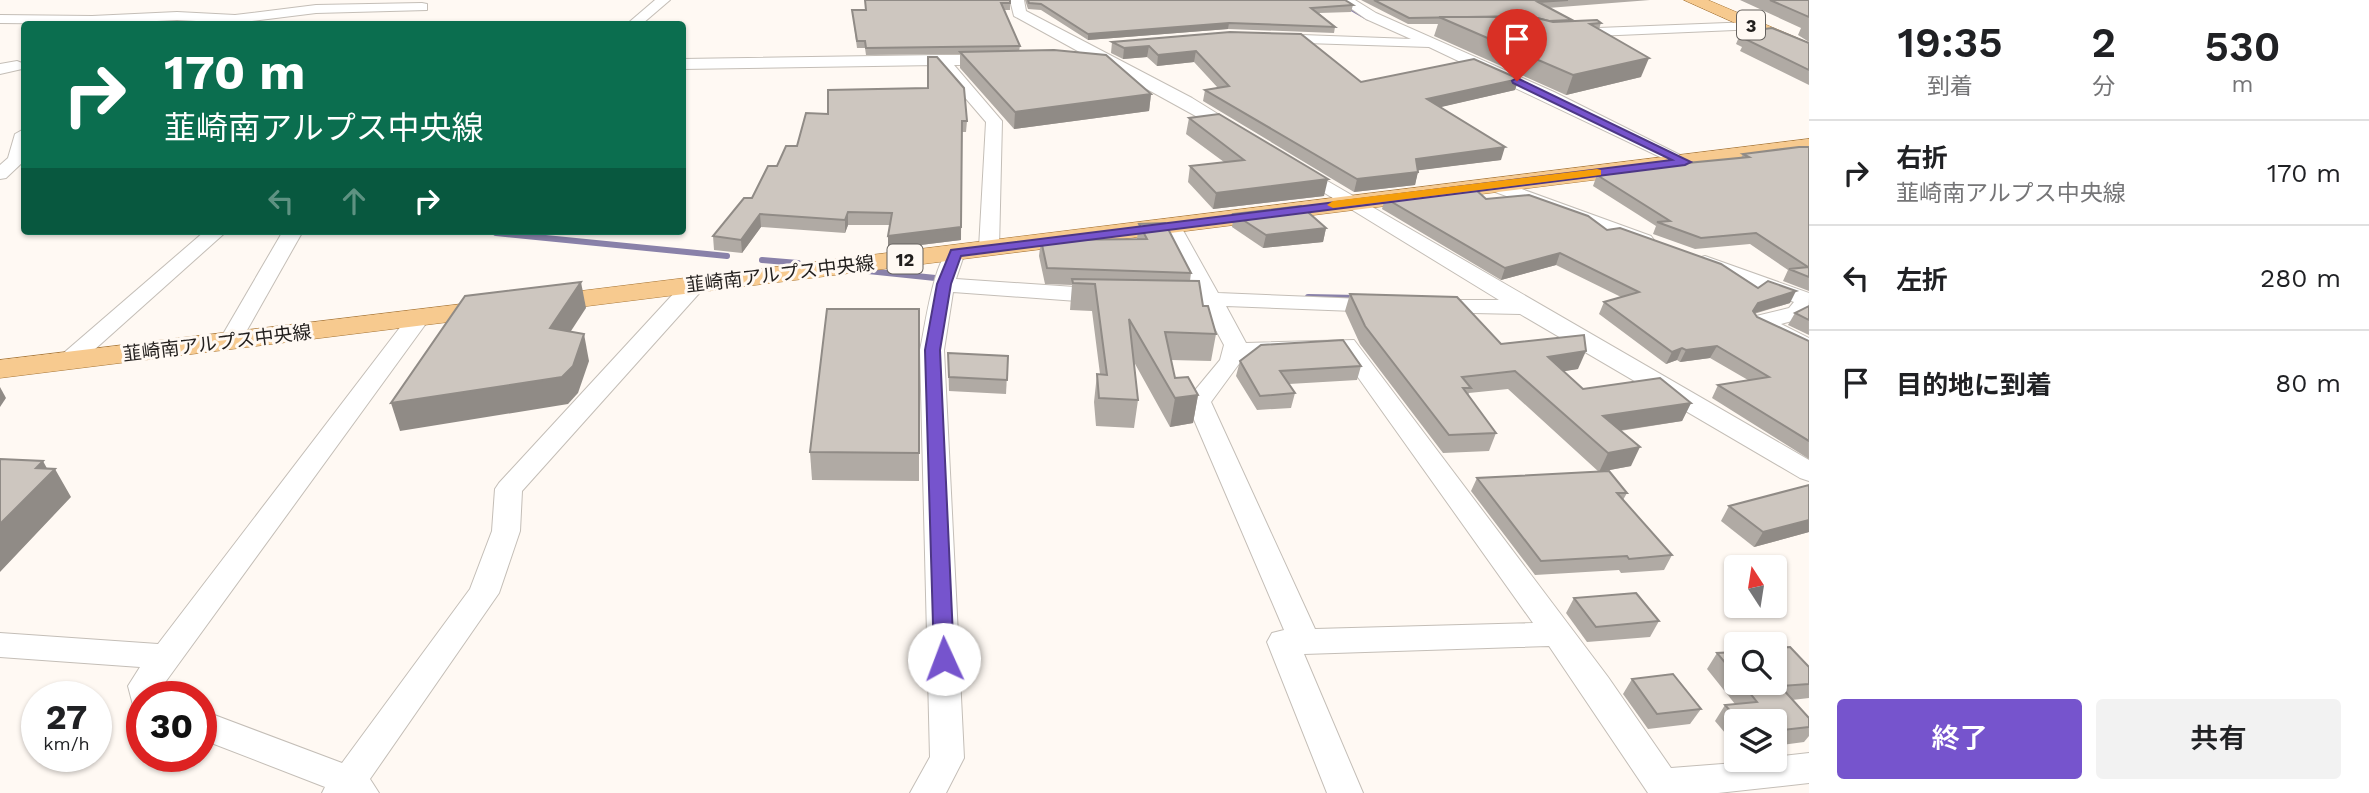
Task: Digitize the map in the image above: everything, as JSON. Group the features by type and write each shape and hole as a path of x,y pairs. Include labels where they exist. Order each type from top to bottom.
{"main road":[{"name":"3","path":"1693,0 1809,50"},
{"name":"韮崎南アルプス中央線","path":"0,369 695,284 948,274 989,248 1809,146"}],"street":[{"path":"638,21 663,0"},
{"path":"1017,0 1019,13 1083,48 1106,52 1258,145"},
{"path":"1346,0 1401,29 1548,95 1685,162"},
{"path":"83,21 103,2"},
{"path":"0,19 83,21 177,16 235,19 316,9 424,4"},
{"path":"414,21 424,4"},
{"path":"1560,33 1753,26"},
{"path":"1256,37 1430,40"},
{"path":"1065,59 1106,52"},
{"path":"941,60 994,121 989,248"},
{"path":"686,64 1010,60"},
{"path":"0,69 21,65"},
{"path":"0,174 16,160 21,144"},
{"path":"1282,159 1517,307 1809,472"},
{"path":"1494,185 1665,248"},
{"path":"1170,225 1236,351"},
{"path":"67,362 211,235"},
{"path":"230,341 291,235"},
{"path":"1691,257 1809,300 1797,313 1760,322 1809,347"},
{"path":"929,793 947,758 932,350 948,274 1062,295 1209,296 1405,306 1517,307"},
{"path":"217,731 349,789 484,593 506,531 509,489 695,284"},
{"path":"149,681 419,318"},
{"path":"1236,351 1346,345 1558,634 1665,788 1809,768"},
{"path":"1236,351 1231,362 1198,401 1305,642"},
{"path":"1345,793 1283,642 1558,634"},
{"path":"0,645 166,657"}],"building":[{"path":"865,0 1010,0 1010,3 1001,3 1020,46 866,48 865,41 857,41 852,10 866,10"},
{"path":"1028,0 1345,0 1353,5 1311,8 1335,27 1229,23 1088,34 1041,4 1029,3"},
{"path":"1374,0 1568,0 1538,2 1572,20 1549,21 1529,16 1409,18"},
{"path":"1770,0 1809,0 1809,17"},
{"path":"1439,17 1533,17 1553,22 1597,20 1601,23 1590,24 1649,58 1573,75"},
{"path":"1772,28 1809,43 1809,70 1745,39 1757,38 1741,32"},
{"path":"1230,32 1301,34 1361,82 1474,59 1519,79 1427,99 1505,147 1416,159 1418,172 1357,179 1205,90 1229,86 1196,51 1158,55 1149,46 1124,48 1112,42"},
{"path":"1054,50 1106,55 1151,94 1015,112 960,52"},
{"path":"928,57 937,57 964,88 967,121 962,121 961,227 888,236 892,213 848,212 845,220 760,214 741,240 713,236 744,198 752,198 768,166 777,166 786,146 797,146 806,113 828,114 828,90 928,88"},
{"path":"1219,114 1328,179 1216,193 1190,166 1244,160 1189,118"},
{"path":"1809,147 1809,277 1789,269 1808,267 1756,233 1701,238 1657,222 1670,221 1597,175 1629,171 1625,169 1749,157 1743,154"},
{"path":"1475,189 1486,199 1529,195 1588,216 1607,230 1620,228 1721,264 1758,288 1768,281 1796,291 1758,303 1753,311 1757,317 1809,341 1809,441 1718,385 1769,377 1717,346 1686,350 1682,348 1672,352 1604,302 1639,292 1560,253 1505,268 1385,198"},
{"path":"1301,206 1326,228 1266,235 1234,214"},
{"path":"1165,223 1191,273 1047,268 1041,240 1147,239 1139,224"},
{"path":"1072,279 1199,281 1203,306 1208,306 1216,334 1165,332 1175,378 1188,377 1198,395 1175,398 1129,319 1138,400 1099,398 1097,374 1107,375 1095,284 1073,283"},
{"path":"581,282 550,328 584,334 573,366 562,377 391,403 465,296"},
{"path":"1350,294 1457,297 1501,344 1584,335 1586,351 1548,357 1583,389 1660,378 1691,403 1603,416 1640,447 1608,453 1515,371 1462,377 1471,388 1463,388 1496,433 1449,435 1365,326"},
{"path":"1809,306 1809,320 1795,313"},
{"path":"827,309 919,309 919,453 810,452"},
{"path":"1343,340 1361,366 1280,371 1295,393 1260,396 1240,361 1261,345"},
{"path":"948,353 1008,356 1007,380 949,377"},
{"path":"0,459 43,461 36,468 55,469 0,524"},
{"path":"1609,471 1627,493 1617,493 1672,555 1541,561 1477,478"},
{"path":"1809,485 1809,520 1763,532 1729,506"},
{"path":"1636,593 1659,621 1596,627 1574,598"},
{"path":"1787,647 1790,647 1809,667 1809,684 1787,686"},
{"path":"1717,653 1724,653 1724,661"},
{"path":"1673,674 1701,709 1657,714 1632,679"},
{"path":"1787,694 1809,718 1809,727 1787,730 1787,709 1728,709 1725,705 1757,702 1751,695"}],"waterway":[{"path":"1337,0 1368,18"},
{"path":"516,235 727,256"},
{"path":"762,260 798,263"},
{"path":"868,271 945,279"},
{"path":"1308,297 1358,298"}],"slow traffic":[{"path":"1333,205 1597,173"}],"route":[{"path":"944,659 932,350 944,284 955,252 1685,162 1517,81"}]}
